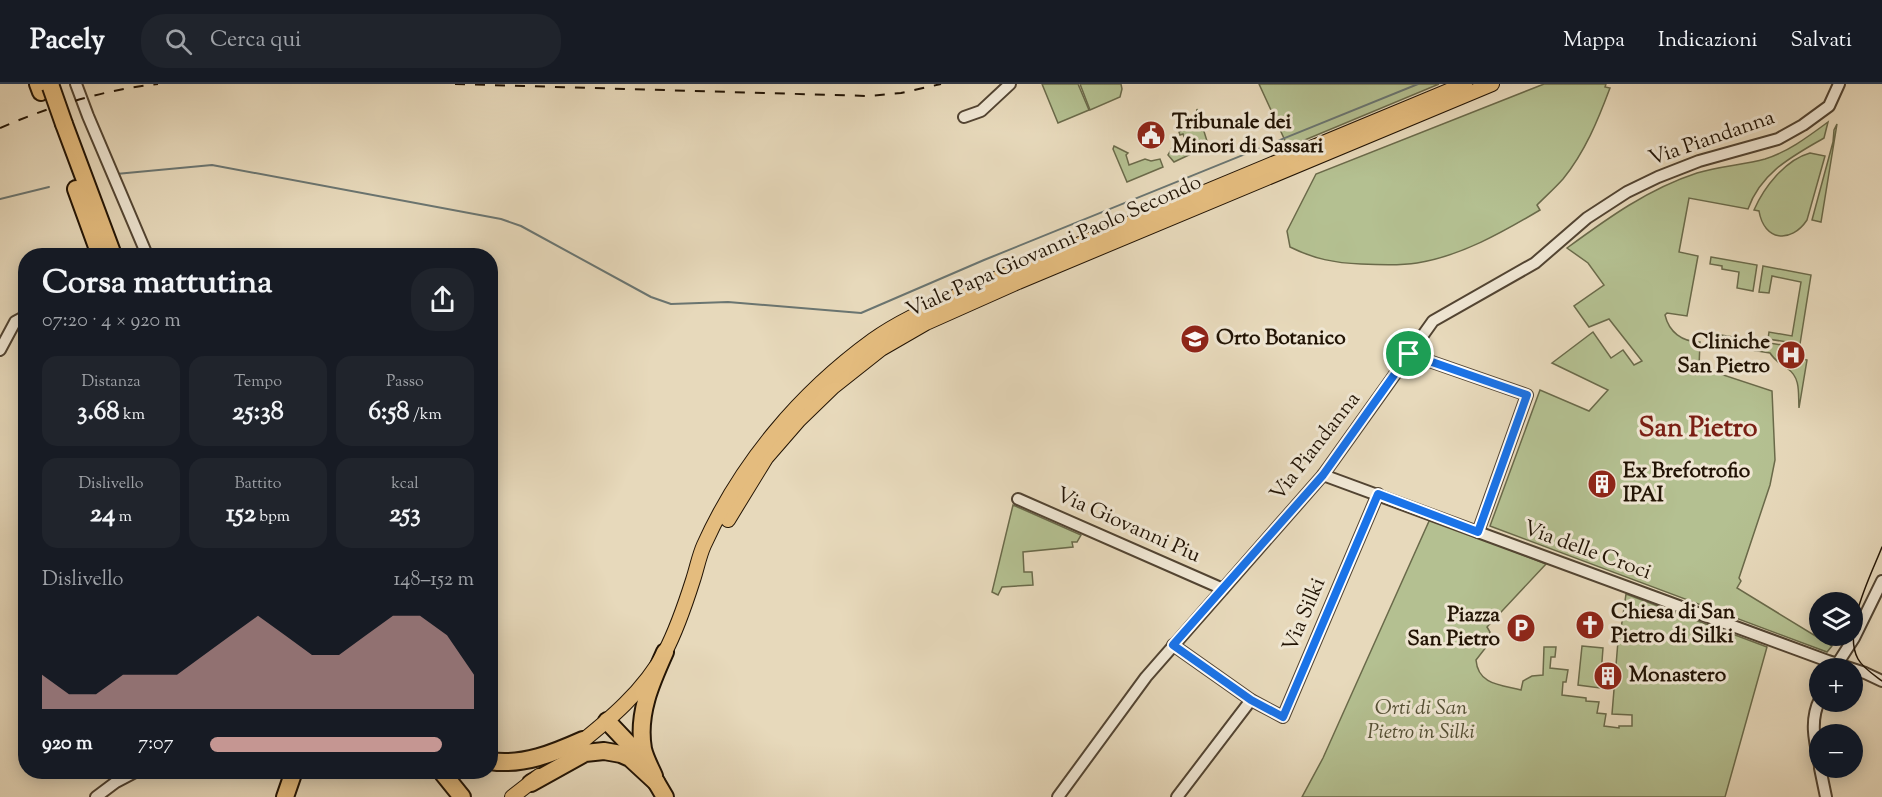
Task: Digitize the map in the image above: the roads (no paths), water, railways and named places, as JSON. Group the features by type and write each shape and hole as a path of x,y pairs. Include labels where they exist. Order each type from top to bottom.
{"highway":[{"path":"45,87 110,248"},
{"path":"60,126 98,248"},
{"path":"656,782 644,751 641,730 646,701 665,652"},
{"path":"607,721 642,758 665,797"},
{"path":"498,761 525,761 551,754 583,740"},
{"path":"531,783 585,753 604,751 630,758 656,782"},
{"path":"285,797 291,779"},
{"path":"436,779 449,797"},
{"path":"447,779 462,797"}],"main road":[{"name":"Viale Papa Giovanni Paolo Secondo","path":"512,797 607,721 631,698 665,652 693,582 703,546 733,490 758,453 784,419 827,378 874,339 922,312 974,288 1466,84"},
{"name":"Viale Papa Giovanni Paolo Secondo","path":"693,582 735,506 766,458 799,420 833,387 881,349 926,322 1018,282 1492,84"}],"street":[{"path":"76,84 144,248"},
{"path":"964,117 981,111 1010,84"},
{"name":"Via Piandanna","path":"1058,797 1146,677 1323,475 1433,321 1536,263 1587,218 1627,192 1699,161 1778,139 1803,126 1828,106 1839,84"},
{"path":"0,350 18,320"},
{"path":"1409,354 1527,395 1478,532"},
{"name":"Via delle Croci","path":"1323,475 1814,658"},
{"name":"Via Silki","path":"1173,645 1251,700 1283,717 1378,494"},
{"name":"Via Giovanni Piu","path":"1018,499 1223,588"},
{"path":"1840,658 1854,638 1882,581"},
{"name":"Via delle Croci","path":"1863,673 1882,681"},
{"path":"1177,797 1251,700"},
{"path":"1822,778 1826,797"},
{"path":"96,797 122,779"}],"waterway":[{"path":"116,174 212,165 501,219 521,226 651,297 671,304 728,302 861,313 984,260 1418,84"},
{"path":"0,199 49,187"}],"tram line":[{"path":"1882,547 1865,587 1853,633 1858,659 1882,681"}],"railway":[{"path":"0,128 78,100 117,90 158,84"},
{"path":"455,84 868,96 901,93 941,84"}],"place":[{"name":"Tribunale dei Minori di Sassari","path":"1151,135"},
{"name":"Orto Botanico","path":"1195,339"},
{"name":"Cliniche San Pietro","path":"1791,355"},
{"name":"Ex Brefotrofio IPAI","path":"1602,484"},
{"name":"Chiesa di San Pietro di Silki","path":"1590,625"},
{"name":"Piazza San Pietro","path":"1521,628"},
{"name":"Monastero","path":"1608,676"}],"district":[{"name":"San Pietro","path":"1698,429"}],"park label":[{"name":"Orti di San Pietro in Silki","path":"1421,721"}]}
